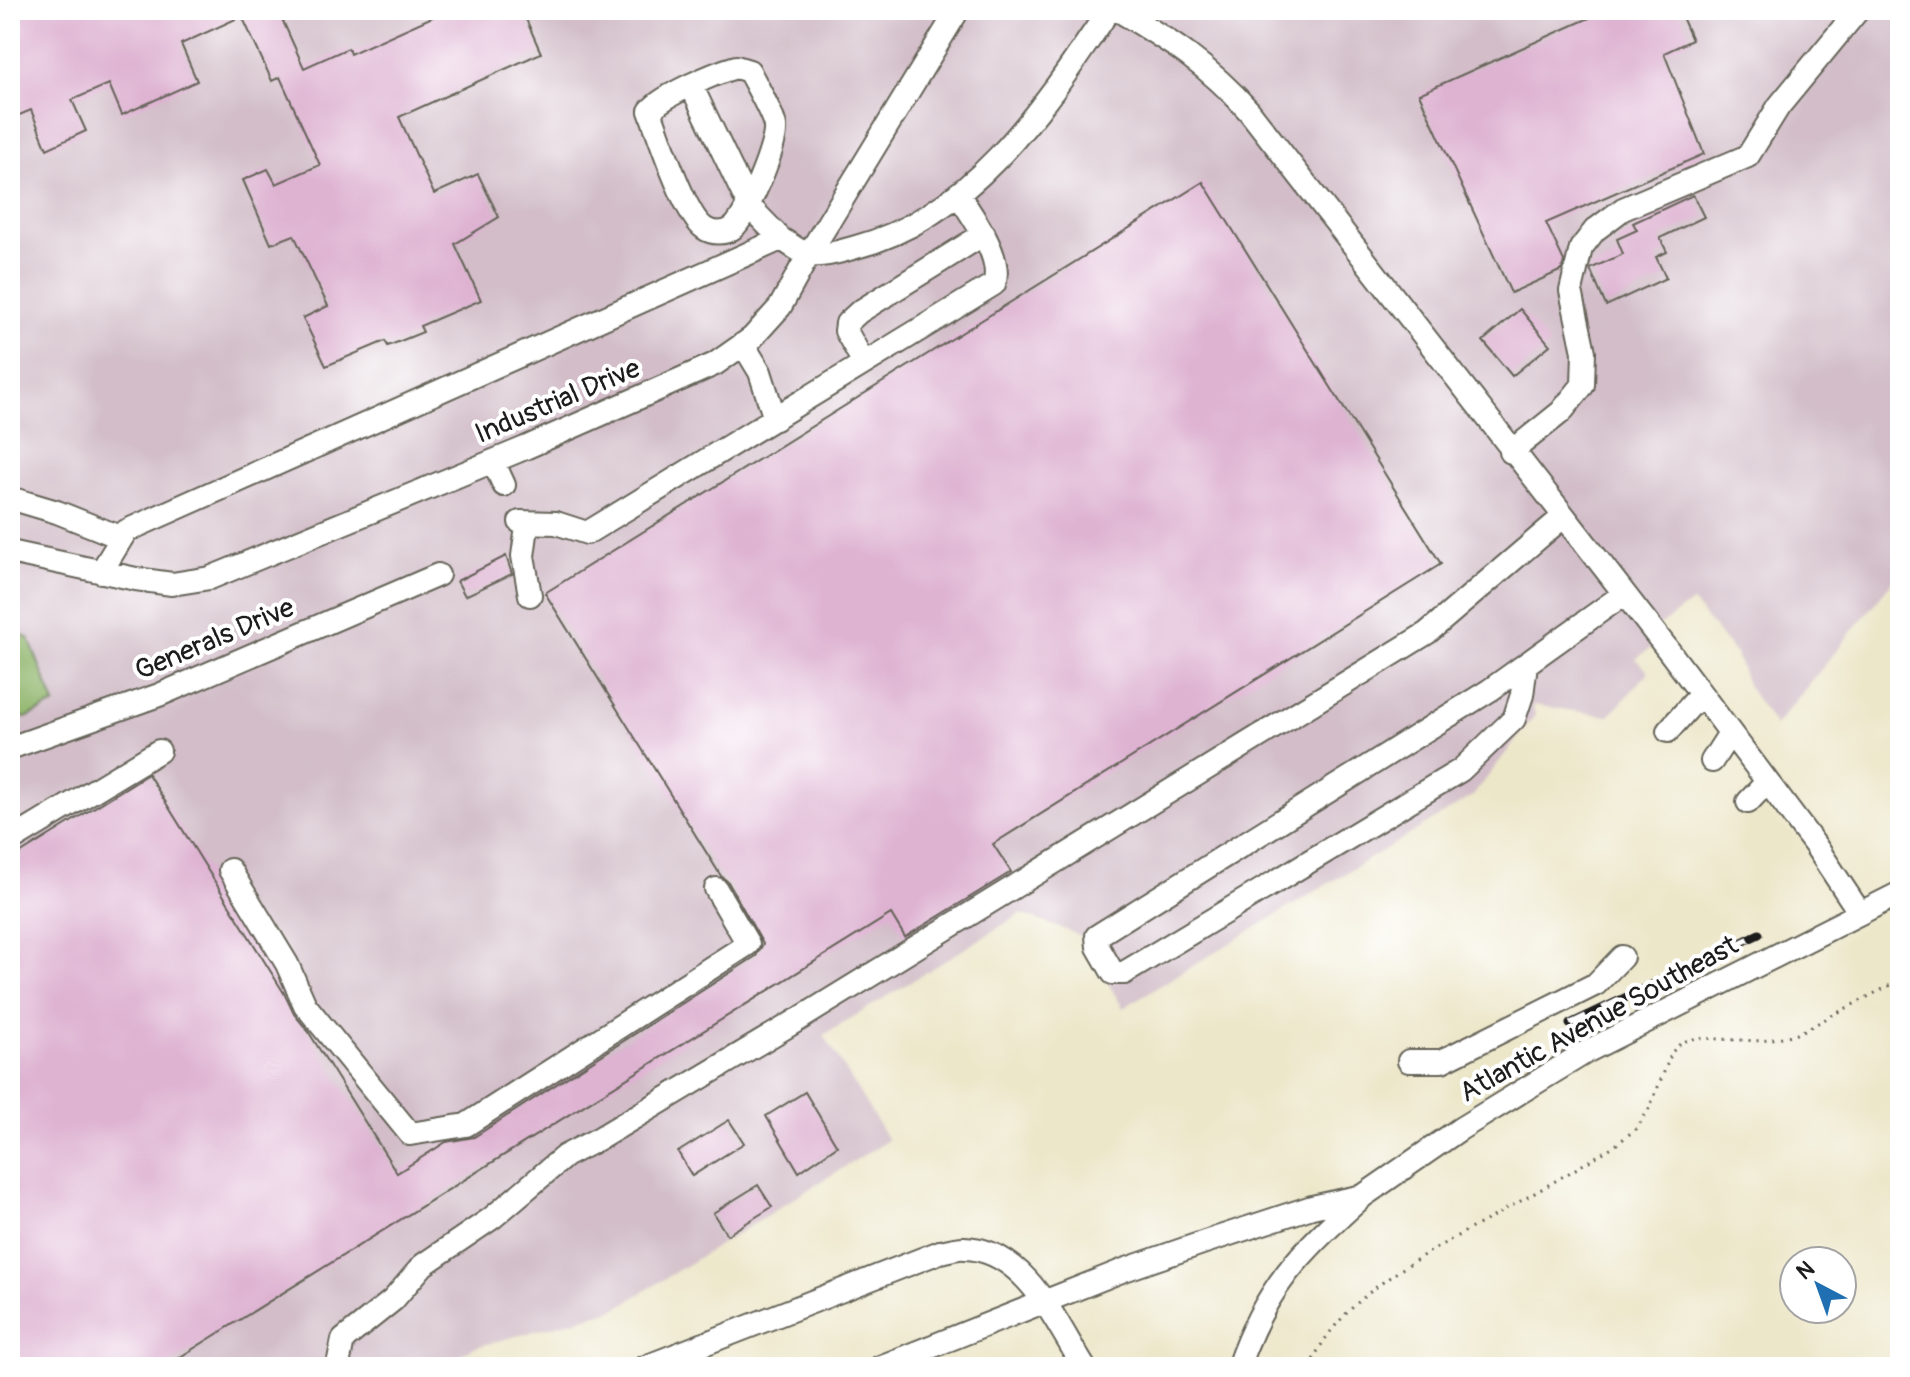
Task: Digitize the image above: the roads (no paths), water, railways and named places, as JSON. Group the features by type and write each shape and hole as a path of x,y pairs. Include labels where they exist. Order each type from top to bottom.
{"street":[{"name":"Industrial Drive","path":"10,552 172,584 210,578 493,461 715,364 743,344 780,307 958,10"},
{"path":"692,87 749,206 781,239 809,254 840,251 877,242 929,214 958,194 993,163 1057,87 1109,10"},
{"path":"1118,10 1197,60 1233,93 1701,694 1815,845 1860,913"},
{"path":"1511,452 1561,412 1583,385 1584,352 1571,291 1581,248 1595,230 1623,209 1748,156 1779,106 1858,10"},
{"path":"736,67 749,71 775,126 749,206 732,230 718,234 703,228 689,207 650,111 658,102 692,87 736,67"},
{"path":"530,595 523,556 523,528 556,523 587,533 994,284 996,266 984,234 958,194"},
{"path":"864,363 846,331 847,323 859,312 984,234"},
{"path":"101,572 126,531 781,239"},
{"path":"743,344 760,372 775,419"},
{"path":"493,461 504,485"},
{"path":"10,498 57,512 122,538"},
{"path":"335,1367 343,1340 393,1300 423,1265 492,1218 565,1156 801,1018 1427,633 1563,517"},
{"name":"Generals Drive","path":"10,748 159,695 438,575"},
{"path":"1526,664 1522,695 1514,719 1461,770 1124,973 1113,973 1098,947 1097,936 1385,756 1526,664 1624,594"},
{"path":"1668,731 1701,694"},
{"path":"1712,761 1730,733"},
{"path":"10,841 159,751"},
{"path":"1748,802 1767,782"},
{"path":"230,870 287,964 305,1005 410,1134 466,1125 748,944 716,889"},
{"name":"Atlantic Avenue Southeast","path":"880,1367 1205,1242 1312,1207 1363,1196 1460,1129 1586,1052 1900,893"},
{"path":"1426,1040 1409,1061 1442,1061 1596,984 1622,957"},
{"path":"1238,1367 1249,1334 1269,1295 1299,1255 1363,1196"},
{"path":"645,1367 926,1257 964,1248 1005,1261 1045,1303 1084,1367"}],"railway":[{"path":"1570,1024 1759,934"}]}
